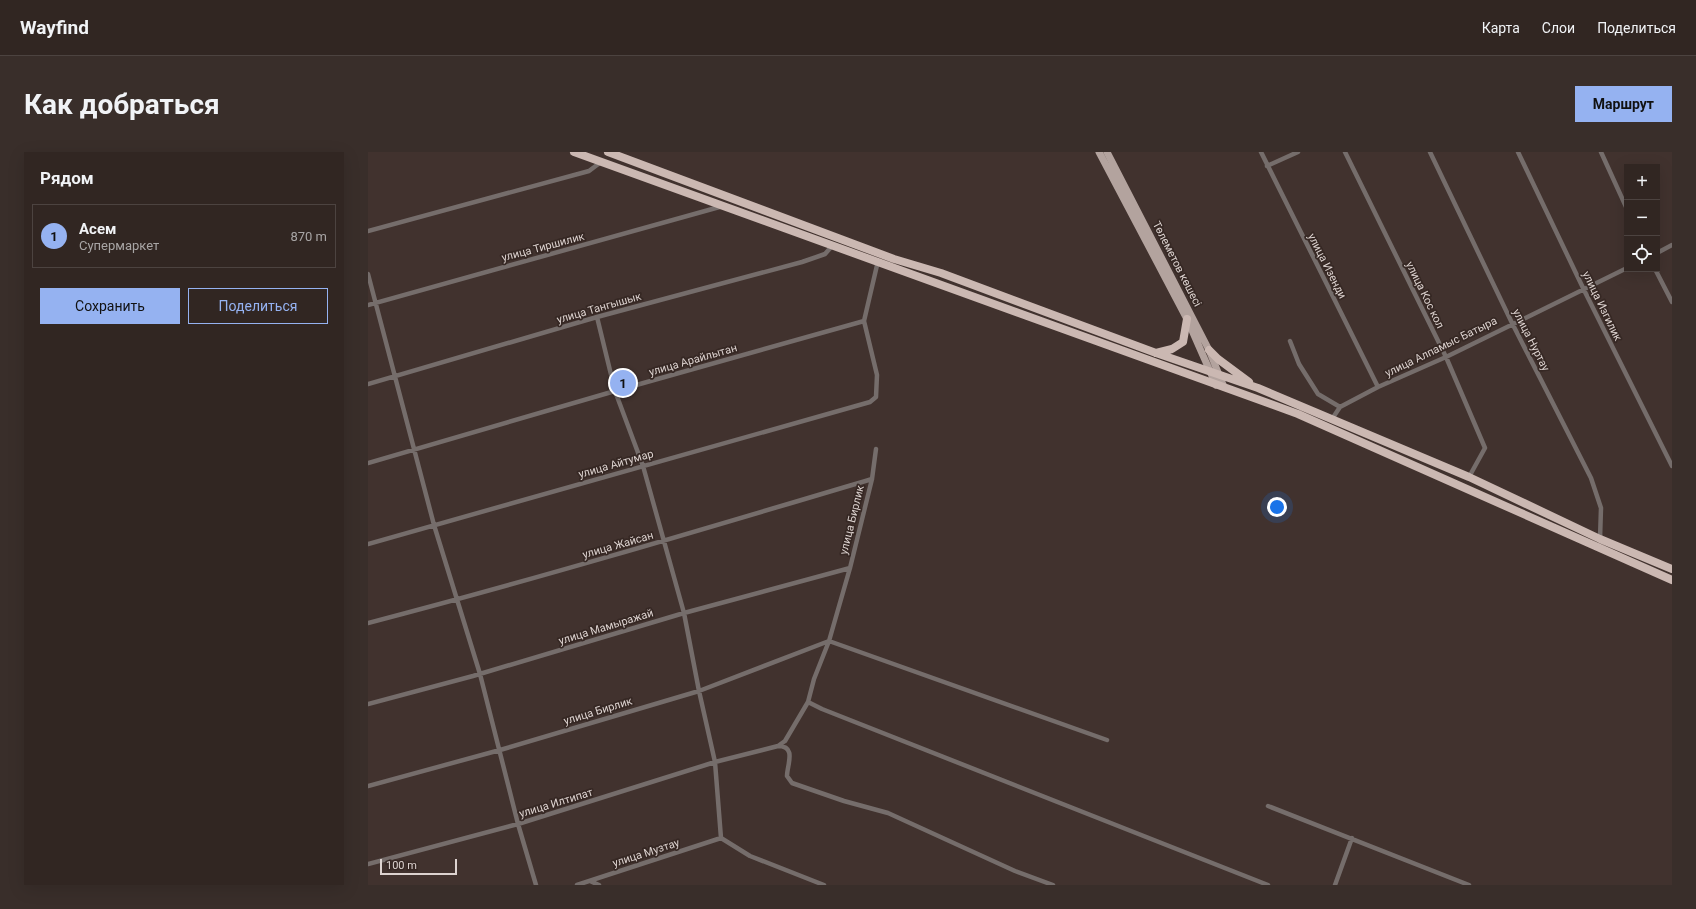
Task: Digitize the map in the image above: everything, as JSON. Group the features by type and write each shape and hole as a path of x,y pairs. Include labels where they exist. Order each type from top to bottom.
{"highway":[{"path":"574,152 1298,414 1672,580"},
{"path":"608,152 879,253 941,273 1156,353 1258,388 1469,477 1600,539 1672,569"},
{"path":"1156,353 1172,350 1183,342 1187,319"},
{"path":"1209,350 1227,366 1258,388"}],"main road":[{"name":"Төлеметов көшесі","path":"1099,152 1216,374"},
{"name":"Төлеметов көшесі","path":"1107,152 1209,350 1220,386"}],"street":[{"name":"улица Изенди","path":"1261,152 1378,387"},
{"path":"1267,166 1298,152"},
{"name":"улица Кос кол","path":"1345,152 1446,357 1485,448 1469,477"},
{"name":"улица Нуртау","path":"1430,152 1512,323 1591,478 1601,508 1600,539"},
{"name":"улица Изгилик","path":"1518,152 1584,290 1672,466"},
{"path":"1601,152 1624,202"},
{"path":"368,230 589,171 601,162"},
{"name":"улица Тиршилик","path":"368,304 723,206"},
{"path":"1660,251 1672,245"},
{"name":"улица Тангышык","path":"368,384 597,318 802,262 825,254 832,246"},
{"path":"864,321 879,253"},
{"name":"улица Алпамыс Батыра","path":"1332,419 1340,407 1378,387 1446,357 1512,323 1584,290 1624,270"},
{"path":"1657,272 1672,302"},
{"path":"368,274 434,525 480,674 518,824 536,885"},
{"path":"597,318 615,391 643,466 684,613 699,691 715,762 721,838 750,856 824,885"},
{"name":"улица Арайлытан","path":"368,463 615,391 864,321"},
{"name":"улица Айтумар","path":"368,544 870,402 876,397 877,375 864,321"},
{"path":"1290,341 1299,364 1318,394 1340,407"},
{"name":"улица Бирлик","path":"778,746 785,741 808,702 814,679 829,641 850,568 872,479 876,449"},
{"name":"улица Жайсан","path":"368,623 458,600 872,479"},
{"name":"улица Мамыражай","path":"368,704 480,674 684,613 850,568"},
{"path":"829,641 1107,740"},
{"name":"улица Бирлик","path":"368,786 500,750 699,691 829,641"},
{"path":"808,702 822,709 1268,885"},
{"path":"778,746 784,746 788,749 790,758 787,776 792,783 844,801 888,813 1016,871 1053,885"},
{"name":"улица Илтипат","path":"368,864 518,824 715,762 778,746"},
{"path":"1268,806 1469,885"},
{"name":"улица Музтау","path":"577,885 721,838"},
{"path":"1335,885 1352,838"},
{"path":"590,881 599,885"}],"place":[{"name":"Асем","path":"623,383"}]}
